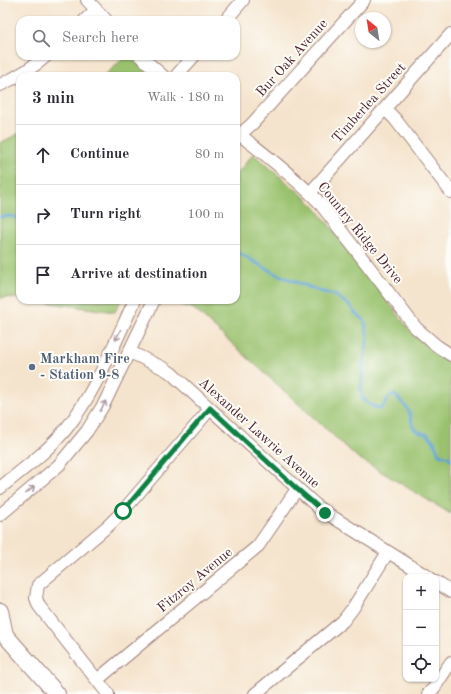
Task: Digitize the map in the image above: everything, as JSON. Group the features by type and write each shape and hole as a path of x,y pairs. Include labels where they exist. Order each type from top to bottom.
{"main road":[{"path":"0,611 3,634 57,694"}],"street":[{"path":"87,0 102,16"},
{"name":"Bur Oak Avenue","path":"240,133 364,0"},
{"path":"229,16 241,1"},
{"path":"89,16 96,10"},
{"name":"Timberlea Street","path":"310,193 451,34"},
{"path":"27,72 42,60"},
{"path":"145,60 158,72"},
{"path":"180,72 190,60"},
{"path":"0,85 16,78"},
{"path":"385,108 396,119 451,192"},
{"name":"Country Ridge Drive","path":"240,137 319,202 416,328 451,355"},
{"path":"0,488 54,442 71,423 94,385 133,304"},
{"path":"0,515 52,471 81,439 104,404 152,304"},
{"name":"Alexander Lawrie Avenue","path":"130,352 165,369 325,513 423,574"},
{"path":"108,694 39,606 36,598 38,585 114,520 210,408"},
{"name":"Fitzroy Avenue","path":"97,680 258,546 297,489"},
{"path":"255,694 343,621 353,608 388,552"},
{"path":"439,584 451,592"},
{"path":"428,694 434,688 451,662"}],"green space":[{"path":"122,60 135,60 147,72 108,72"},
{"path":"16,135 16,298 0,298 0,143"},
{"path":"253,154 307,199 316,208 408,328 429,347 451,362 451,514 357,457 194,309 180,304 240,304 240,170"},
{"path":"57,304 119,304 115,312"}],"waterway":[{"path":"0,217 16,217"},
{"path":"240,253 274,273 319,291 335,295 350,306 355,313 364,320 368,336 363,364 361,391 362,398 370,405 381,409 390,396 395,395 408,410 414,428 427,434 433,440 439,454 449,457 451,460"}],"place":[{"name":"Markham Fire - Station 9-8","path":"32,367"}],"route":[{"path":"123,511 210,408 325,513"}]}
